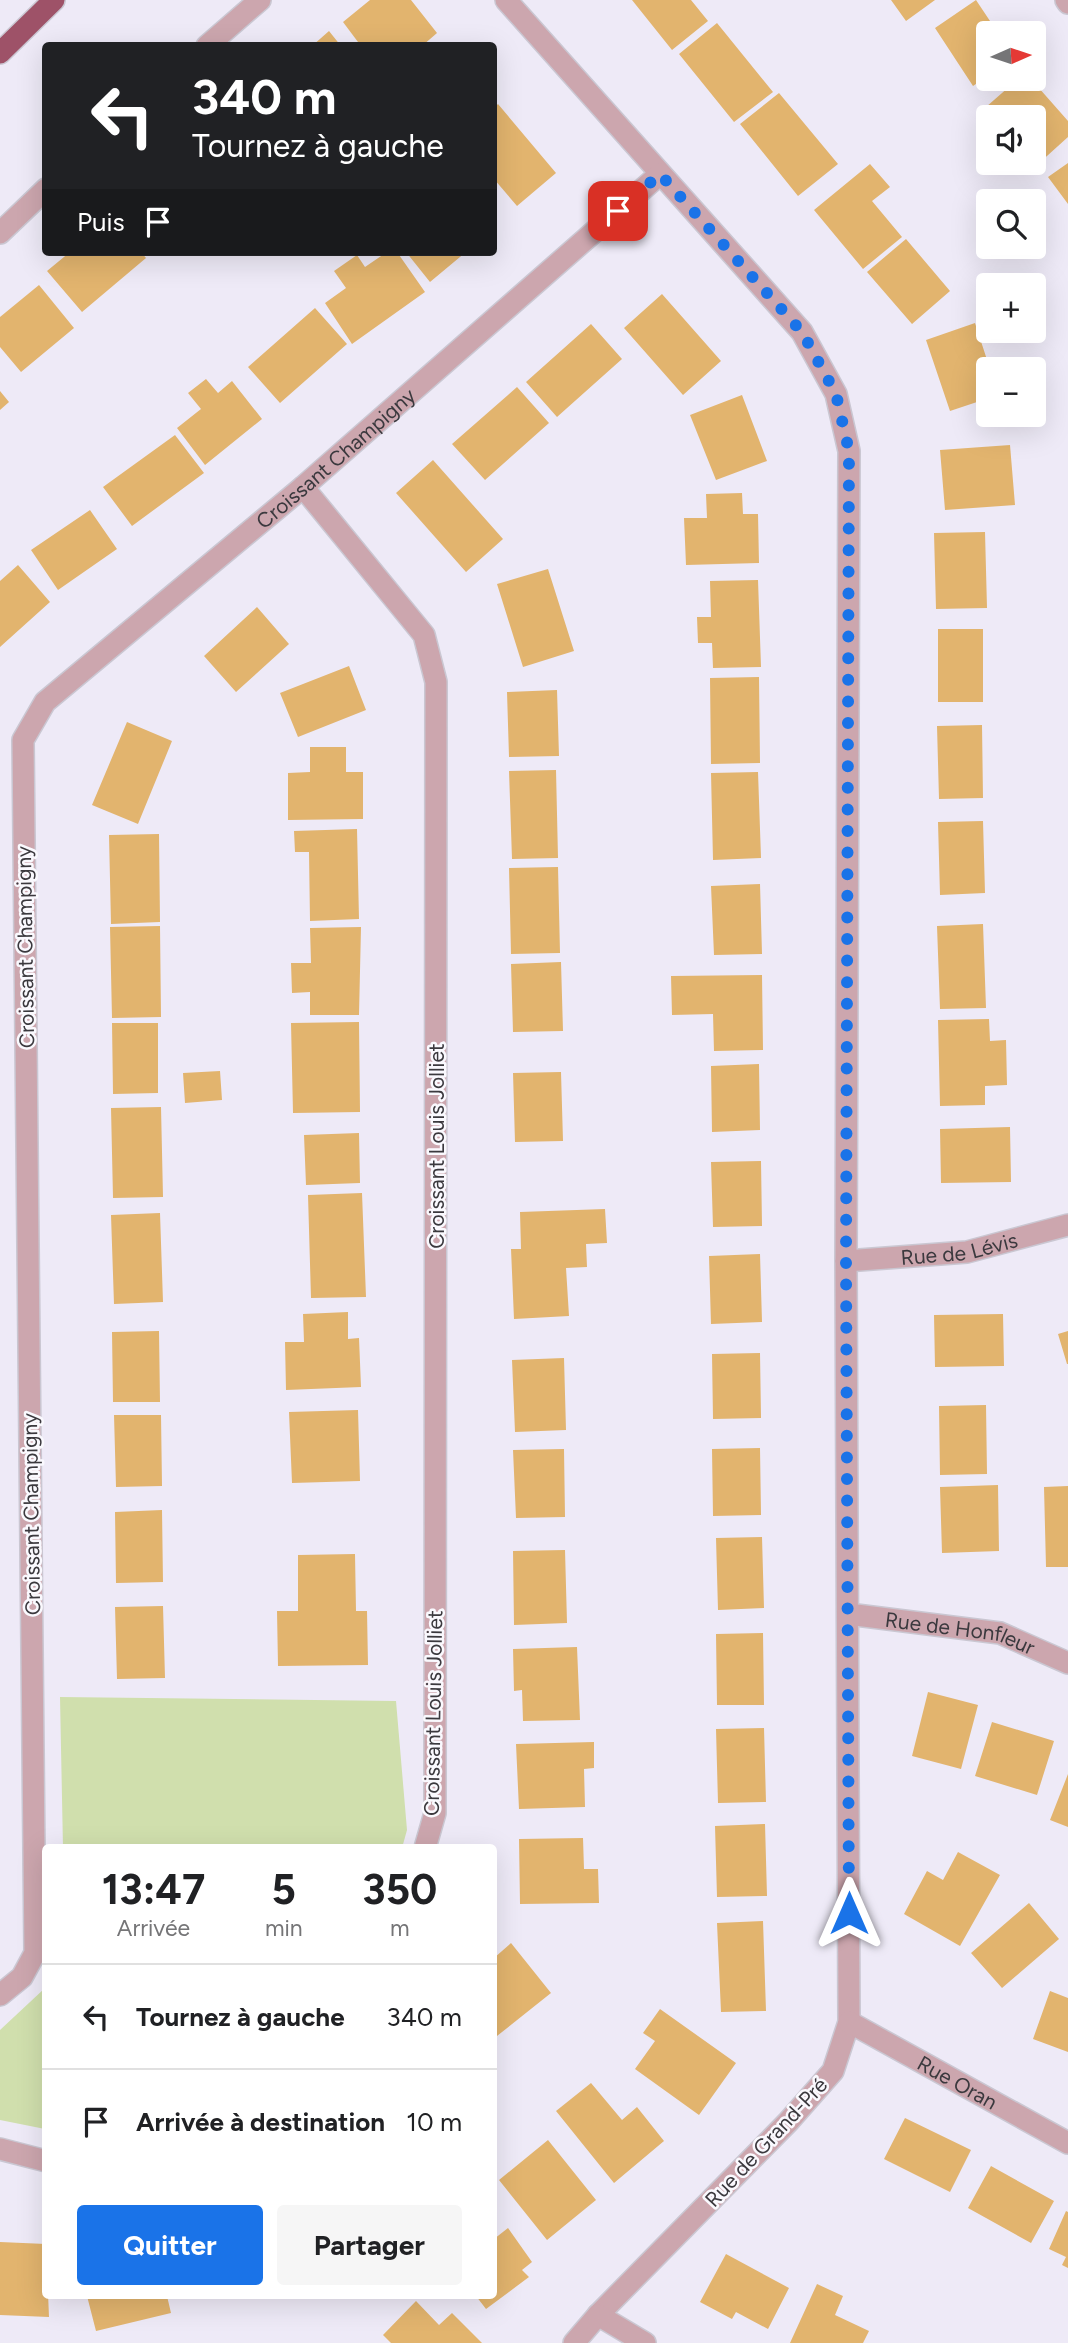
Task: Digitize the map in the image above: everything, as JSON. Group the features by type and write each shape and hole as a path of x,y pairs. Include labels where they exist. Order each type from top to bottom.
{"highway":[{"path":"0,52 54,0"}],"street":[{"path":"212,42 260,0"},
{"name":"Rue de Grand-Pré","path":"506,0 802,332 836,394 849,451 846,1261 849,2022 833,2071 788,2122 598,2315 574,2343"},
{"name":"Croissant Champigny","path":"0,1995 22,1977 35,1954 23,740 45,702 303,487 660,174"},
{"path":"0,233 42,194"},
{"name":"Croissant Louis Jolliet","path":"303,487 424,635 436,682 435,1813 426,1844"},
{"name":"Rue de Lévis","path":"846,1261 967,1252 1068,1225"},
{"name":"Rue de Honfleur","path":"848,1614 1000,1633 1068,1663"},
{"name":"Rue Oran","path":"849,2022 1068,2143"},
{"path":"0,2149 42,2160"},
{"path":"598,2315 645,2343"}],"green space":[{"path":"60,1697 396,1701 407,1830 403,1844 63,1844"},
{"path":"42,1991 42,2128 0,2120 0,2030"}],"building":[{"path":"370,0 411,0 437,33 427,42 358,42 343,22"},
{"path":"632,0 691,0 708,21 672,50"},
{"path":"891,0 935,0 906,21"},
{"path":"976,0 990,21 976,21 976,84 973,86 935,28"},
{"path":"717,23 773,92 734,122 679,54"},
{"path":"329,31 338,42 317,42"},
{"path":"1004,91 1042,91 1068,121 1068,137 1046,157 1046,105 988,105"},
{"path":"779,93 838,164 798,196 740,124"},
{"path":"497,105 556,173 517,206 497,183"},
{"path":"1068,163 1068,204 1048,177"},
{"path":"870,164 890,187 872,201 902,237 863,269 814,210"},
{"path":"906,239 950,291 912,324 867,272"},
{"path":"65,256 146,258 82,312 47,271"},
{"path":"356,256 365,267 381,256 400,256 425,292 352,344 325,303 346,288 334,271"},
{"path":"409,256 461,256 430,282"},
{"path":"39,285 74,328 21,372 0,347 0,317"},
{"path":"662,294 721,361 683,395 624,328"},
{"path":"315,308 347,344 280,403 248,367"},
{"path":"975,323 976,343 982,343 986,357 976,357 976,402 950,411 926,340"},
{"path":"591,324 622,359 557,417 526,382"},
{"path":"206,379 218,393 232,381 262,419 205,465 177,428 201,409 188,393"},
{"path":"517,387 549,423 485,480 452,444"},
{"path":"0,391 9,402 0,410"},
{"path":"742,395 767,461 716,480 690,415"},
{"path":"175,435 204,473 132,526 103,487"},
{"path":"1010,445 1015,505 945,510 940,450"},
{"path":"433,460 503,539 466,572 396,493"},
{"path":"742,493 743,514 758,514 759,563 686,565 684,518 707,518 706,494"},
{"path":"90,510 117,549 58,590 31,550"},
{"path":"985,532 987,608 936,609 934,533"},
{"path":"18,565 50,602 0,647 0,581"},
{"path":"548,569 574,651 523,667 497,584"},
{"path":"758,580 761,667 713,668 712,643 698,643 697,617 711,617 710,581"},
{"path":"257,607 289,644 236,692 204,656"},
{"path":"938,629 983,629 983,702 938,702"},
{"path":"349,666 366,710 298,737 280,693"},
{"path":"759,677 760,763 711,764 710,678"},
{"path":"557,690 559,756 509,757 507,692"},
{"path":"127,722 172,741 138,824 92,805"},
{"path":"982,725 983,798 939,799 937,726"},
{"path":"310,747 346,747 346,772 363,772 363,819 288,820 288,773 310,772"},
{"path":"556,770 558,858 512,859 509,771"},
{"path":"758,772 761,858 713,860 711,773"},
{"path":"983,821 985,893 940,895 938,822"},
{"path":"357,829 359,919 310,921 309,852 295,852 294,831"},
{"path":"159,834 160,922 111,924 109,835"},
{"path":"558,867 560,953 511,954 509,868"},
{"path":"760,884 762,954 714,955 711,886"},
{"path":"983,924 986,1008 940,1009 937,926"},
{"path":"160,926 161,1017 112,1018 110,927"},
{"path":"361,927 359,1015 310,1015 310,992 292,993 291,963 311,963 310,928"},
{"path":"561,962 563,1031 513,1032 511,964"},
{"path":"762,975 763,1050 714,1051 713,1014 672,1015 671,976"},
{"path":"989,1019 990,1041 1006,1040 1007,1085 985,1086 985,1105 940,1106 938,1020"},
{"path":"359,1022 360,1112 293,1113 291,1023"},
{"path":"112,1023 158,1023 158,1093 113,1094"},
{"path":"759,1064 760,1130 712,1132 711,1066"},
{"path":"220,1071 222,1100 185,1103 183,1073"},
{"path":"561,1072 563,1141 515,1142 513,1073"},
{"path":"161,1107 163,1197 113,1198 111,1108"},
{"path":"1010,1127 1011,1182 941,1183 940,1129"},
{"path":"359,1133 360,1183 306,1185 304,1135"},
{"path":"761,1161 762,1226 713,1227 711,1162"},
{"path":"362,1193 366,1297 311,1298 308,1195"},
{"path":"605,1209 607,1243 586,1244 587,1267 566,1268 569,1316 514,1319 511,1249 521,1249 520,1212"},
{"path":"160,1213 163,1302 114,1304 111,1215"},
{"path":"760,1254 762,1322 711,1324 709,1256"},
{"path":"348,1312 348,1339 359,1338 361,1387 286,1390 285,1342 304,1342 303,1314"},
{"path":"1003,1314 1004,1366 935,1367 934,1315"},
{"path":"159,1331 160,1402 113,1402 112,1332"},
{"path":"1068,1331 1068,1364 1067,1364 1058,1334"},
{"path":"760,1353 761,1418 713,1419 712,1354"},
{"path":"564,1358 566,1430 515,1432 512,1360"},
{"path":"986,1405 987,1474 940,1475 939,1406"},
{"path":"358,1410 360,1481 292,1483 289,1412"},
{"path":"114,1415 161,1415 162,1486 116,1487"},
{"path":"760,1448 761,1515 713,1516 712,1449"},
{"path":"564,1449 565,1517 516,1518 513,1450"},
{"path":"998,1485 999,1551 942,1553 940,1487"},
{"path":"1068,1486 1068,1567 1046,1567 1044,1487"},
{"path":"162,1510 163,1582 116,1583 115,1512"},
{"path":"762,1537 764,1608 718,1610 716,1538"},
{"path":"565,1550 567,1623 514,1625 513,1551"},
{"path":"355,1554 356,1611 367,1611 368,1665 278,1666 277,1611 298,1611 298,1555"},
{"path":"163,1606 165,1678 117,1679 115,1607"},
{"path":"763,1633 764,1705 717,1705 716,1634"},
{"path":"577,1647 580,1720 523,1721 522,1690 514,1691 513,1649"},
{"path":"928,1692 978,1705 961,1769 912,1756"},
{"path":"992,1722 1054,1741 1037,1795 975,1776"},
{"path":"764,1728 766,1802 718,1803 716,1729"},
{"path":"594,1742 594,1768 584,1769 585,1807 519,1809 516,1744"},
{"path":"1068,1774 1068,1827 1050,1820"},
{"path":"765,1824 767,1896 717,1897 715,1826"},
{"path":"583,1838 584,1869 598,1869 599,1903 520,1904 519,1839"},
{"path":"958,1852 1000,1875 960,1946 904,1914 927,1871 943,1880"},
{"path":"1029,1903 1059,1939 1002,1988 971,1953"},
{"path":"763,1921 766,2011 721,2012 717,1923"},
{"path":"511,1943 551,1993 497,2036 497,1955"},
{"path":"1050,1991 1068,1998 1068,2052 1033,2039"},
{"path":"660,2009 736,2063 699,2115 635,2069 655,2041 643,2033"},
{"path":"591,2083 622,2120 637,2107 664,2141 614,2183 556,2111"},
{"path":"905,2118 971,2150 950,2192 884,2159"},
{"path":"548,2140 596,2200 547,2240 499,2180"},
{"path":"991,2166 1054,2201 1031,2243 968,2208"},
{"path":"1066,2211 1068,2268 1062,2265 1066,2257 1049,2249"},
{"path":"508,2228 532,2262 522,2270 529,2277 486,2309 478,2299 497,2299 497,2237"},
{"path":"0,2242 42,2244 42,2299 48,2299 49,2317 0,2315"},
{"path":"726,2254 789,2288 768,2329 736,2312 732,2319 700,2302"},
{"path":"817,2284 843,2296 835,2315 869,2331 863,2343 790,2343"},
{"path":"88,2299 168,2299 171,2313 96,2331"},
{"path":"416,2301 439,2325 452,2313 482,2343 391,2343 383,2335"}],"route":[{"path":"618,211 660,174 802,332 836,394 849,451 846,1261 849,1913"}]}
